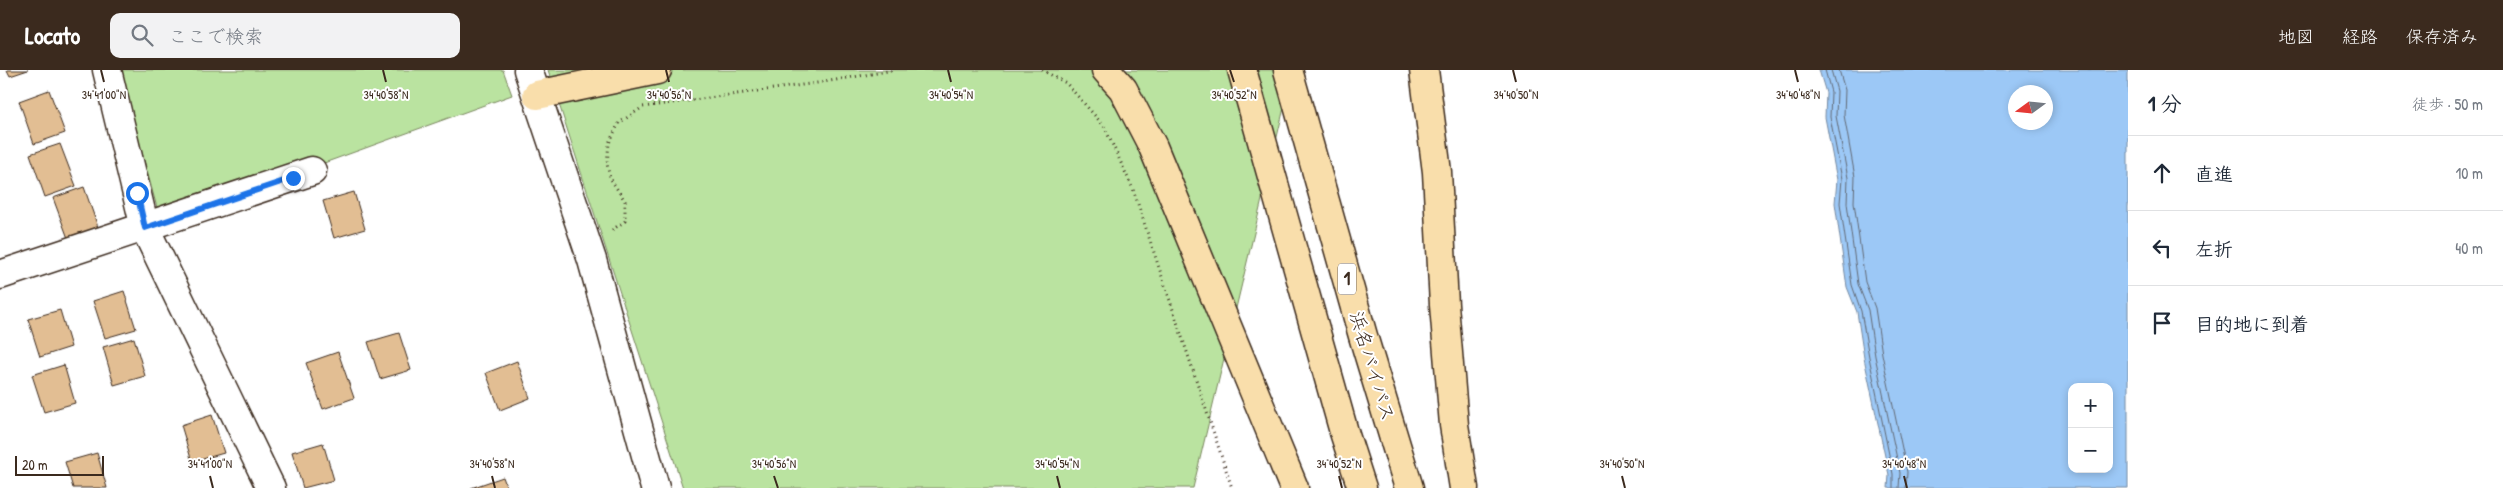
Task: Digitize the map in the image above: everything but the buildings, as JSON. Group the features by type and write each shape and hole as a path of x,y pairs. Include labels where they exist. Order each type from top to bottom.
{"highway":[{"path":"532,82 657,70"},
{"path":"1106,70 1123,89 1153,146 1294,488"},
{"path":"1242,70 1344,432 1362,488"},
{"name":"浜名バイパス","path":"1288,70 1363,336 1409,488"},
{"path":"1424,70 1437,172 1454,425 1464,488"}],"street":[{"path":"107,70 145,228 271,488"},
{"path":"532,82 586,243 655,488"},
{"path":"0,275 312,171"}],"path":[{"path":"586,243 608,233 625,221 625,201 610,178 607,164 609,144 619,123 643,108 894,70"},
{"path":"1042,70 1066,83 1104,126 1133,189 1232,488"}],"green space":[{"path":"119,70 503,70 512,95 161,222"},
{"path":"548,70 1293,70 1193,488 683,488"}],"water":[{"path":"1819,70 2128,70 2128,488 1888,488 1889,475 1864,358 1857,312 1847,287 1835,203 1837,180 1825,117 1826,93"}],"route":[{"path":"137,193 145,228 293,178"}]}
